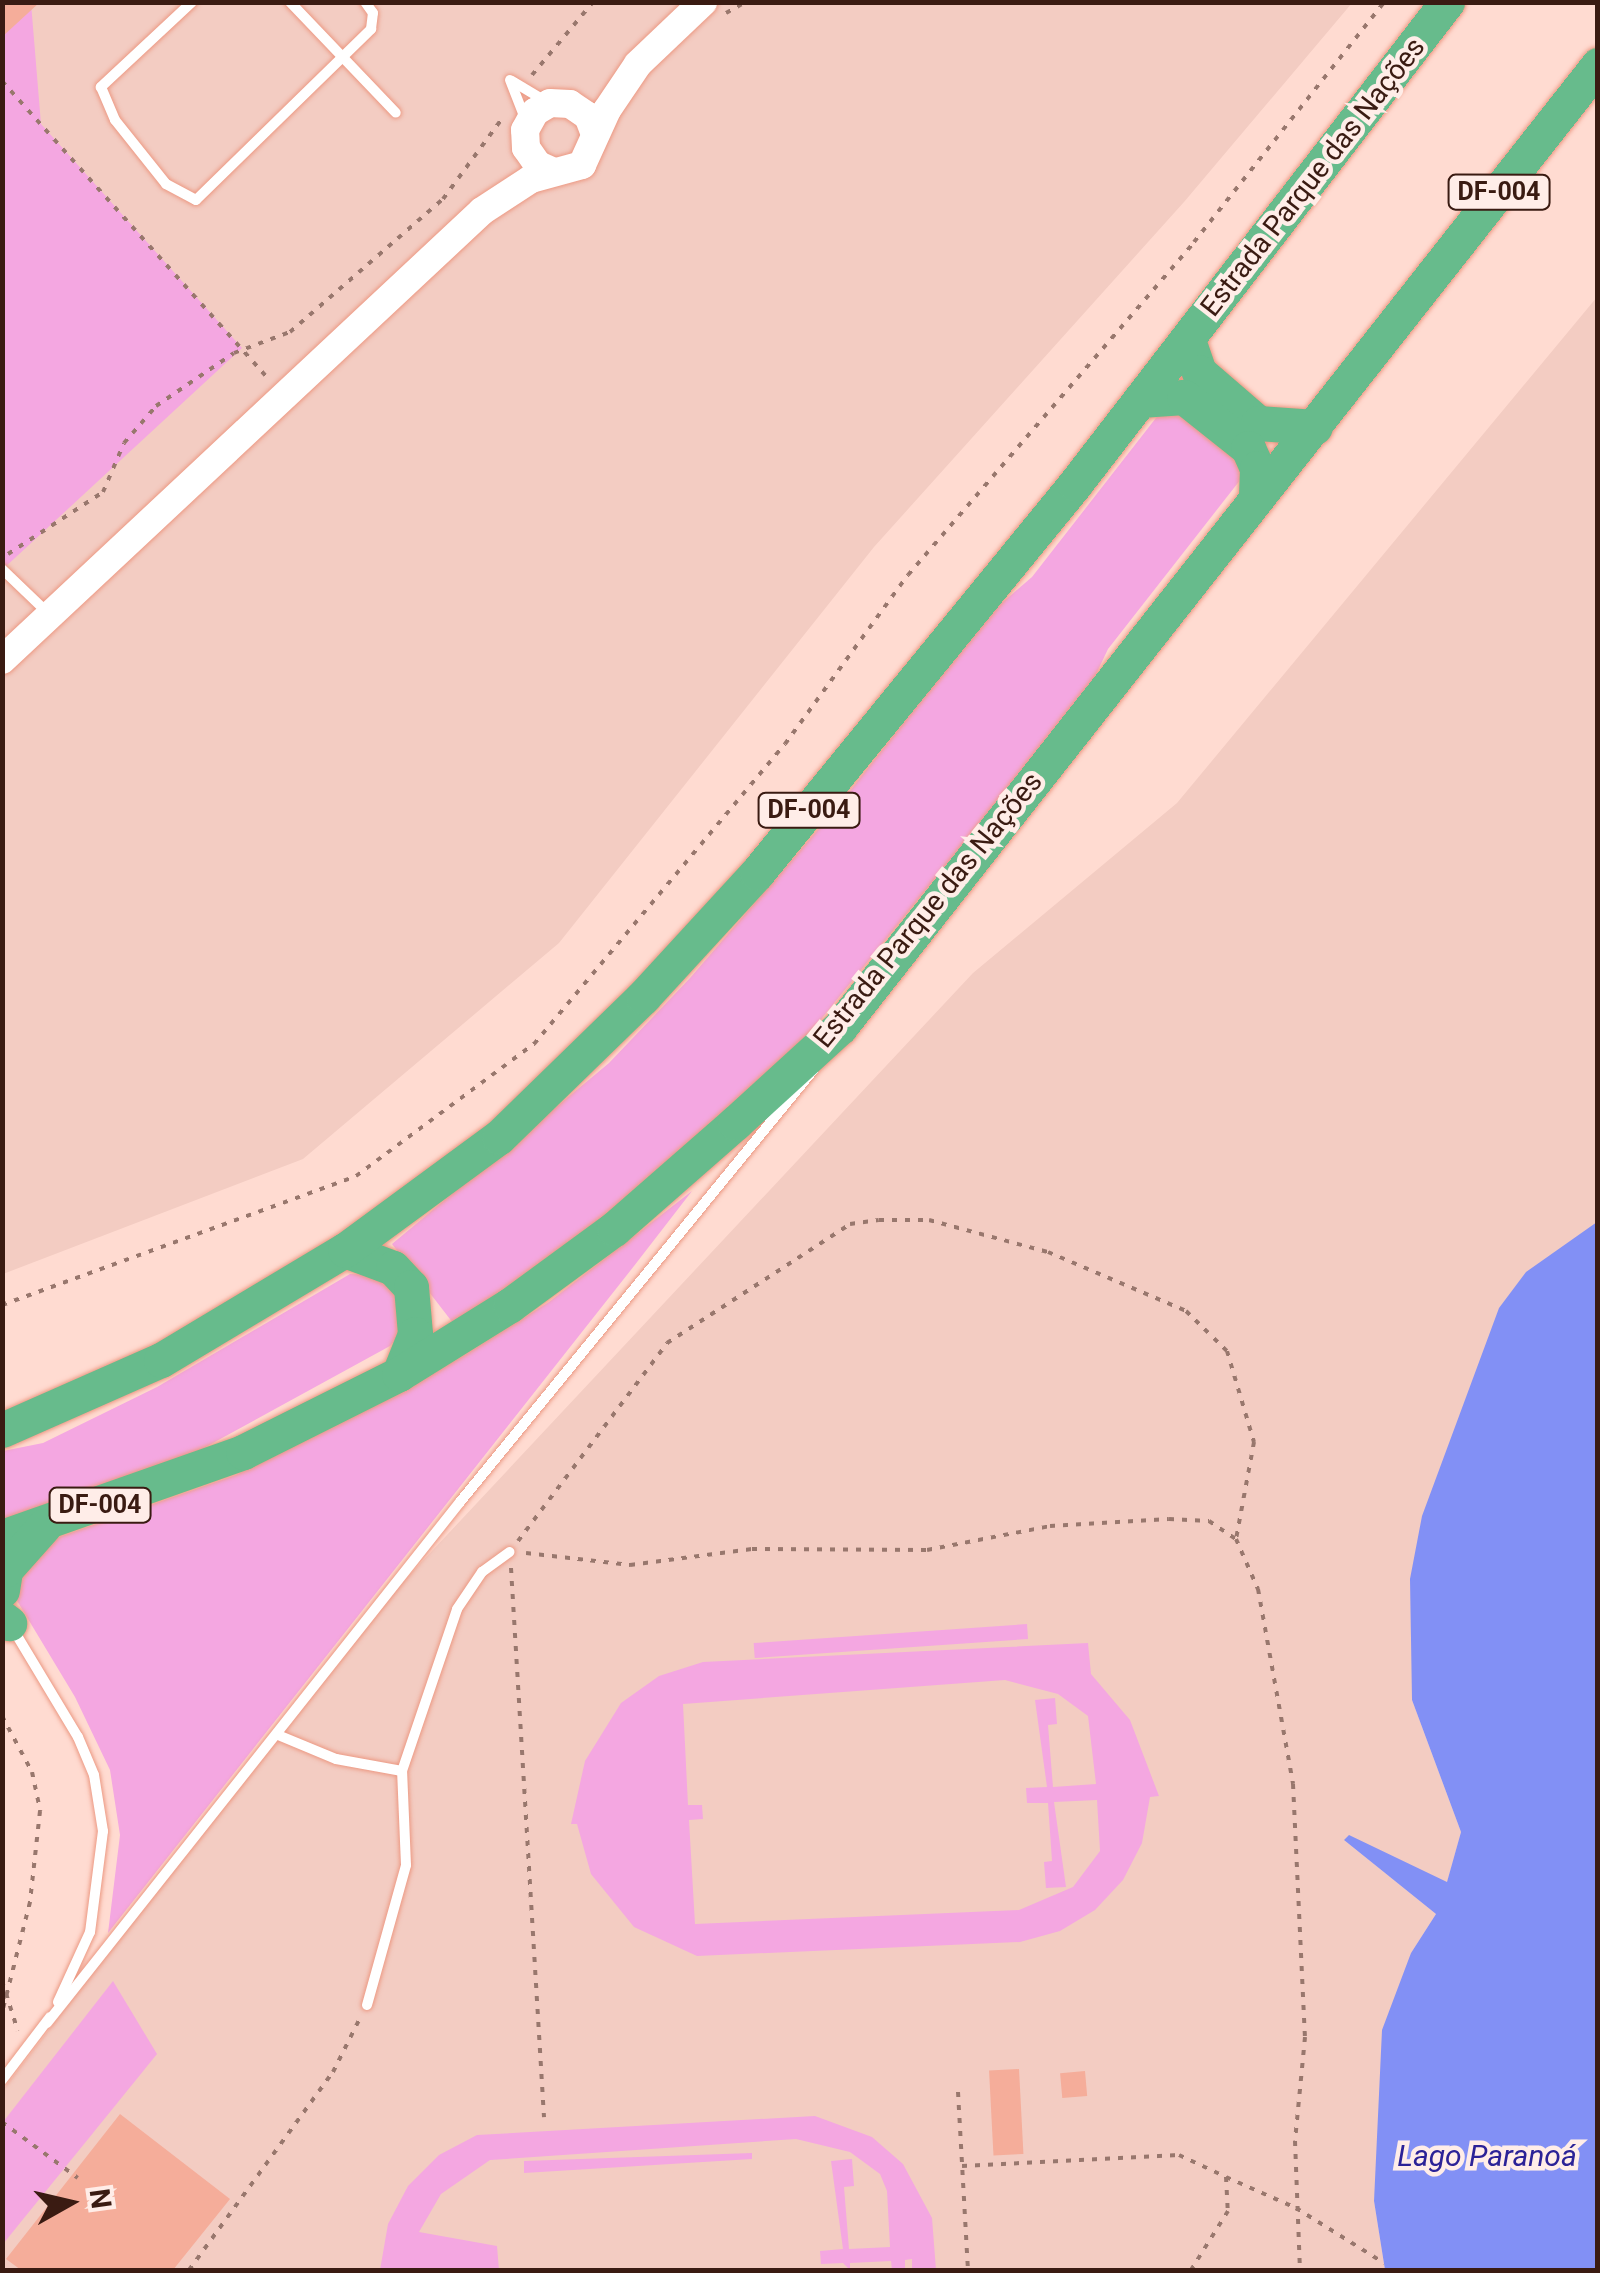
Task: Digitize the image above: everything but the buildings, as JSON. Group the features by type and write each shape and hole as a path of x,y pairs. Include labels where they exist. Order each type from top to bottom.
{"highway":[{"name":"Estrada Parque das Nações","path":"2,1430 161,1360 345,1250 498,1138 643,997 757,873 1140,400 1447,2"},
{"name":"Estrada Parque das Nações","path":"2,1537 243,1452 399,1374 614,1229 840,1027 1598,65"},
{"path":"1188,340 1199,372 1258,423 1315,428"},
{"path":"1140,400 1184,396 1248,448 1257,468 1256,498"},
{"path":"345,1250 394,1268 411,1288 415,1334 399,1374"},
{"path":"4,1606 5,1570 46,1524"}],"street":[{"path":"2,660 482,210 554,172 582,165 594,132 638,64 703,2"},
{"path":"482,210 522,126 638,64"},
{"path":"560,103 588,116 594,132"},
{"path":"522,126 538,165 554,172"}],"lane":[{"path":"192,2 101,86 114,120 166,184 187,200 196,200 371,28 374,13 365,2"},
{"path":"290,2 396,114"},
{"path":"522,126 510,80 560,103"},
{"path":"3,563 50,615"},
{"path":"2,2080 460,1502 790,1105 840,1027"},
{"path":"366,2005 406,1865 402,1771 457,1608 482,1572 510,1552"},
{"path":"4,1606 78,1737 94,1775 104,1831 90,1932 47,2023"},
{"path":"278,1735 336,1759 402,1771"}],"path":[{"path":"529,80 592,2"},
{"path":"2,1304 356,1176 534,1044 785,744 908,575 1194,242 1384,2"},
{"path":"2,82 272,384"},
{"path":"3,563 103,492 124,443 156,406 242,348 290,332 522,126"},
{"path":"544,2118 510,1552 667,1342 850,1224 929,1220 1048,1252 1186,1310 1227,1351 1254,1442 1236,1540"},
{"path":"510,1552 630,1565 752,1549 927,1550 1050,1526 1169,1519 1209,1521 1236,1540 1258,1589 1292,1784 1304,2037 1296,2208 1300,2270"},
{"path":"2,1716 32,1772 40,1812 40,1843 2,2013"},
{"path":"2,1981 18,2031"},
{"path":"189,2270 334,2072 366,2005"},
{"path":"958,2092 968,2270"},
{"path":"2,2122 78,2178"},
{"path":"962,2166 1178,2155 1296,2208 1367,2248 1384,2263"},
{"path":"1191,2270 1228,2211 1226,2177"}],"shaded area":[{"path":"3,3 1352,3 1184,202 874,547 559,943 303,1159 3,1274"},
{"path":"3,3 31,3 41,124 242,348 3,569"},
{"path":"1597,297 1597,1222 1584,1235 1412,1700 1461,1832 1447,1883 1344,1840 1436,1914 1411,1953 1374,2201 1385,2270 3,2270 2,2091 344,1645 973,973 1177,803"},
{"path":"1172,406 1248,470 1108,649 1090,687 810,1033 667,1168 535,1270 453,1323 392,1244 609,1063 690,978 835,810 989,614 1032,577 1159,414"},
{"path":"692,1191 108,1933 120,1835 110,1770 75,1697 16,1599 15,1586 42,1543 236,1475 460,1358 549,1302"},
{"path":"350,1274 379,1275 402,1295 397,1338 390,1346 191,1455 3,1520 3,1451 43,1443 157,1387"},
{"path":"1027,1624 1028,1639 755,1658 754,1643"},
{"path":"1088,1643 1091,1674 1130,1720 1159,1796 1150,1797 1142,1843 1123,1880 1095,1910 1060,1931 1020,1942 697,1956 634,1927 591,1874 577,1824 571,1824 585,1761 621,1703 659,1676 703,1662","holes":["1005,1680 1058,1694 1088,1716 1096,1784 1053,1787 1048,1725 1057,1724 1055,1698 1035,1700 1047,1787 1026,1788 1027,1803 1048,1803 1052,1861 1044,1862 1046,1888 1066,1887 1054,1802 1097,1800 1100,1851 1073,1887 1019,1910 695,1924 689,1820 703,1819 702,1805 688,1805 683,1704"]},
{"path":"113,1981 157,2054 3,2244 3,2122"},
{"path":"815,2116 872,2137 903,2164 932,2218 936,2270 912,2270 912,2259 905,2260 905,2270 892,2270 891,2261 850,2263 850,2270 843,2263 821,2264 820,2251 843,2249 831,2161 852,2159 854,2186 844,2187 849,2249 890,2247 887,2191 880,2174 850,2152 796,2139 490,2160 441,2194 419,2232 497,2246 499,2270 380,2270 388,2224 408,2186 439,2155 477,2135"},
{"path":"752,2153 752,2159 524,2173 524,2161"}],"water":[{"name":"Lago Paranoá","path":"1597,1222 1597,2270 1385,2270 1374,2201 1382,2030 1411,1953 1436,1914 1344,1840 1349,1835 1447,1882 1461,1832 1412,1700 1410,1579 1422,1516 1499,1308 1526,1272"}]}
